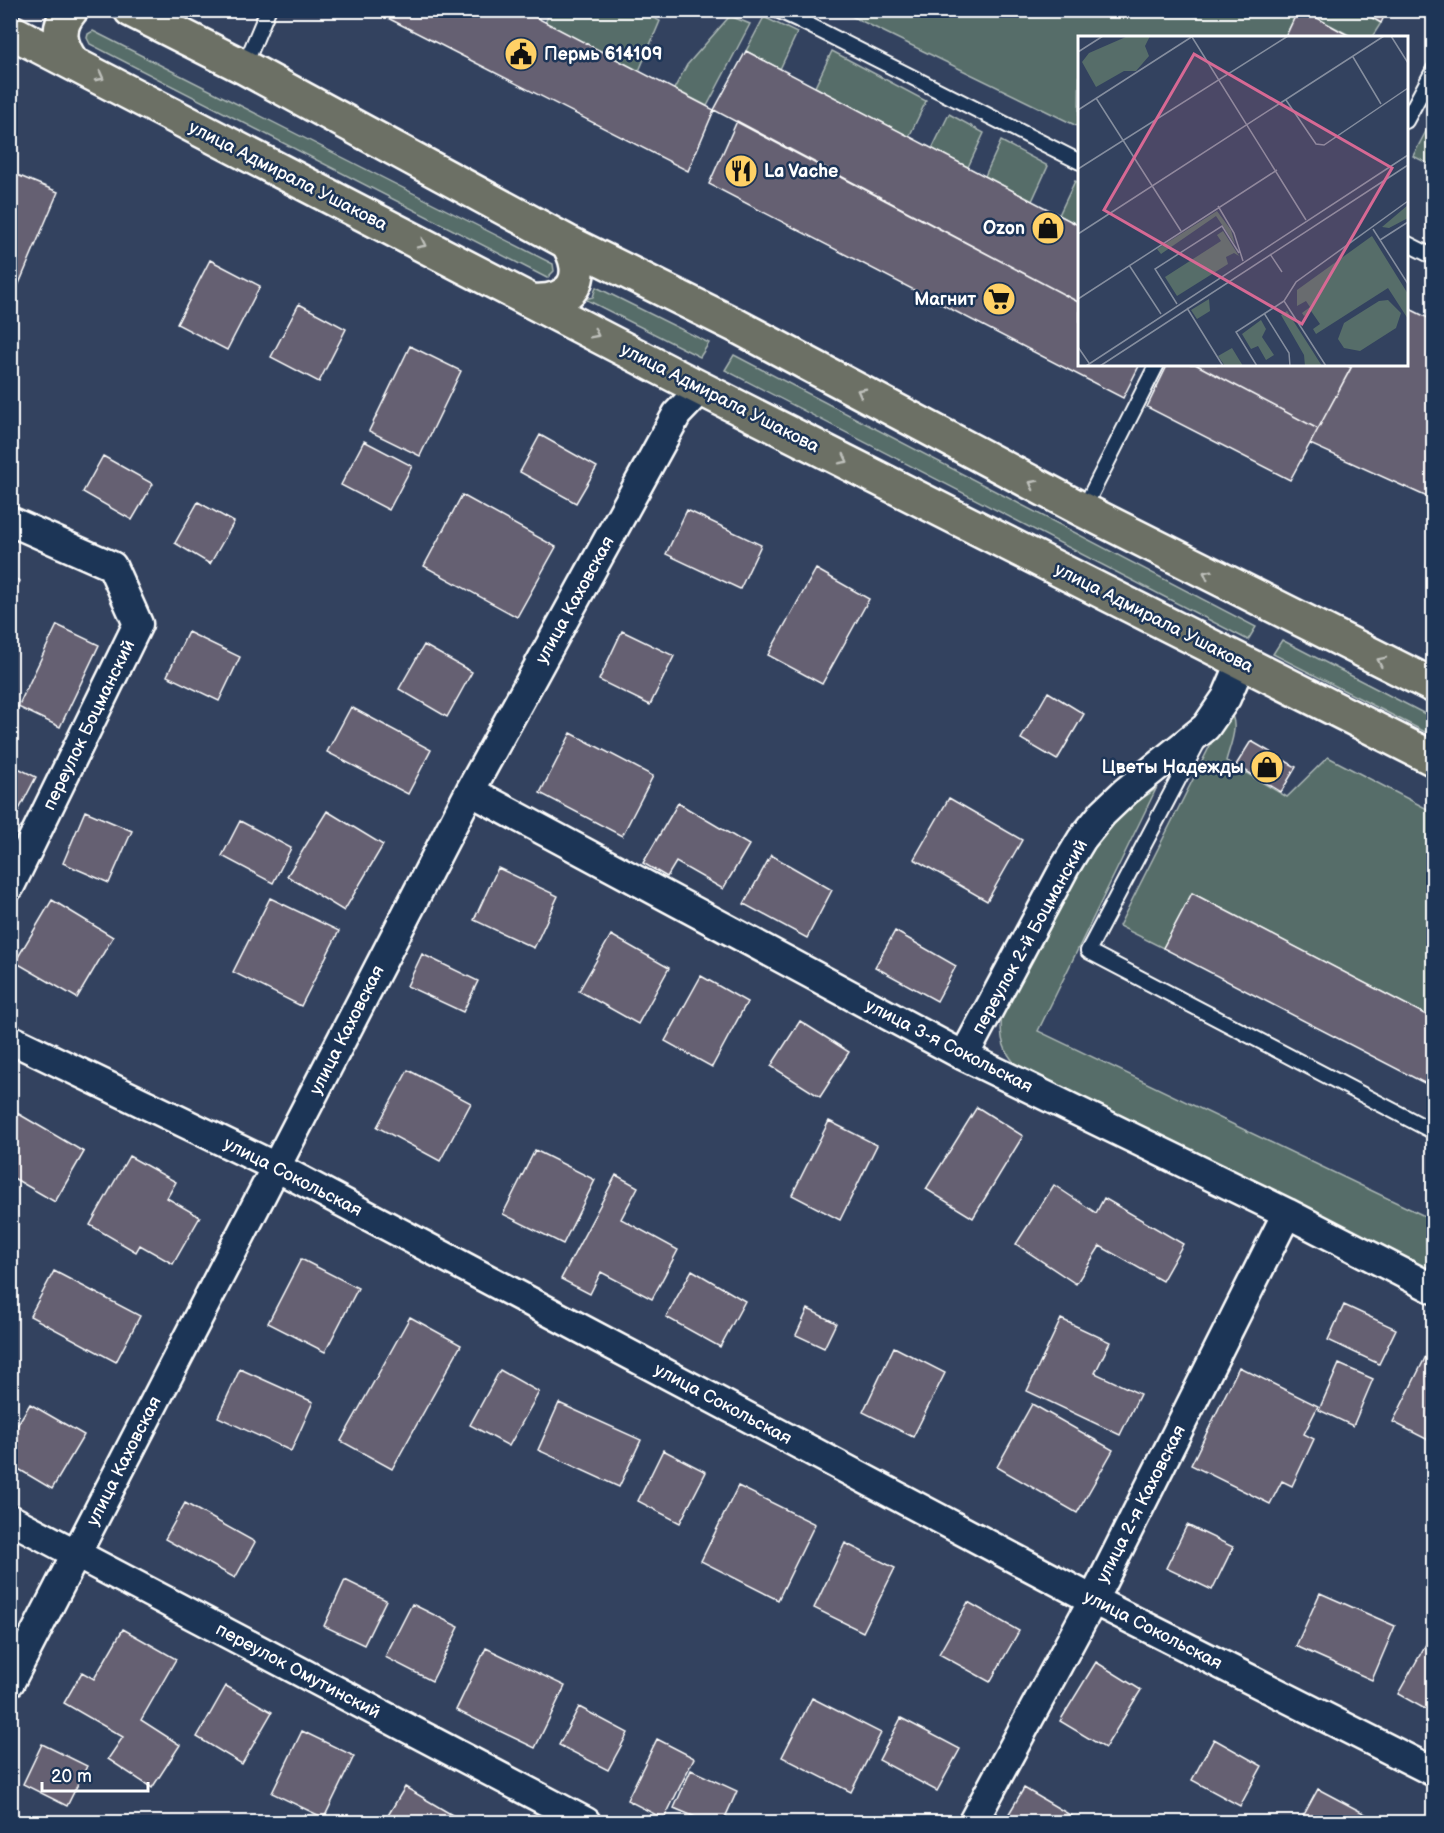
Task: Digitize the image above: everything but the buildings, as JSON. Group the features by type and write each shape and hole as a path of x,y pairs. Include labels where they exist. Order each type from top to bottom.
{"main road":[{"path":"70,10 63,18 60,38 72,62"},
{"path":"131,10 244,67 567,242 735,325 1083,510 1434,686"},
{"name":"улица Адмирала Ушакова","path":"10,31 702,388 1434,759"},
{"path":"532,301 544,302 561,298 574,286 578,278 578,269 573,250 567,242"}],"street":[{"name":"улица Каховская","path":"10,1682 470,791 676,414 702,388"},
{"name":"переулок Боцманский","path":"10,521 112,566 138,624 10,886"},
{"name":"переулок 2-й Боцманский","path":"964,1056 1082,839 1103,813 1125,792 1206,727 1226,698 1241,663"},
{"name":"улица 3-я Сокольская","path":"470,791 964,1056 1287,1214 1434,1289"},
{"name":"улица Сокольская","path":"10,1039 276,1167 1093,1600 1434,1772"},
{"name":"улица 2-я Каховская","path":"973,1822 1093,1600 1287,1214"},
{"name":"переулок Омутинский","path":"10,1519 586,1822"}],"lane":[{"path":"244,67 268,10"},
{"path":"777,10 1078,161"},
{"path":"1408,119 1434,69"},
{"path":"1408,244 1434,257"},
{"path":"1083,510 1156,366"},
{"path":"1206,727 1088,951 1434,1132"}],"green space":[{"path":"551,10 639,11 660,21 639,71 545,23"},
{"path":"841,11 1298,11 1286,36 1078,36 1078,127"},
{"path":"1303,11 1359,11 1381,23 1373,36 1351,36"},
{"path":"730,16 750,24 707,106 674,89 687,65"},
{"path":"764,17 797,33 780,69 746,51"},
{"path":"93,31 553,264 554,271 547,278 90,44 87,38 88,34"},
{"path":"832,51 926,101 909,137 815,87"},
{"path":"949,114 984,133 968,167 932,149"},
{"path":"1433,118 1433,166 1413,156"},
{"path":"1001,141 1048,166 1032,201 985,176"},
{"path":"1075,181 1078,182 1078,225 1059,215"},
{"path":"596,287 709,343 700,357 585,299 593,297"},
{"path":"734,355 1256,627 1248,640 725,370"},
{"path":"1282,640 1433,718 1433,736 1273,654"},
{"path":"1228,710 1234,721 1234,728 1226,761 1287,797 1328,757 1433,812 1433,1019 1192,893 1163,948 1119,926"},
{"path":"1156,789 1038,1031 1433,1220 1433,1273 1027,1077 1009,1056 1001,1034 1002,1015 1078,867 1104,833 1126,810"}],"place":[{"name":"Пермь 614109","path":"521,54"},
{"name":"La Vache","path":"741,171"},
{"name":"Ozon","path":"1048,228"},
{"name":"Магнит","path":"999,299"},
{"name":"Цветы Надежды","path":"1267,767"}]}
